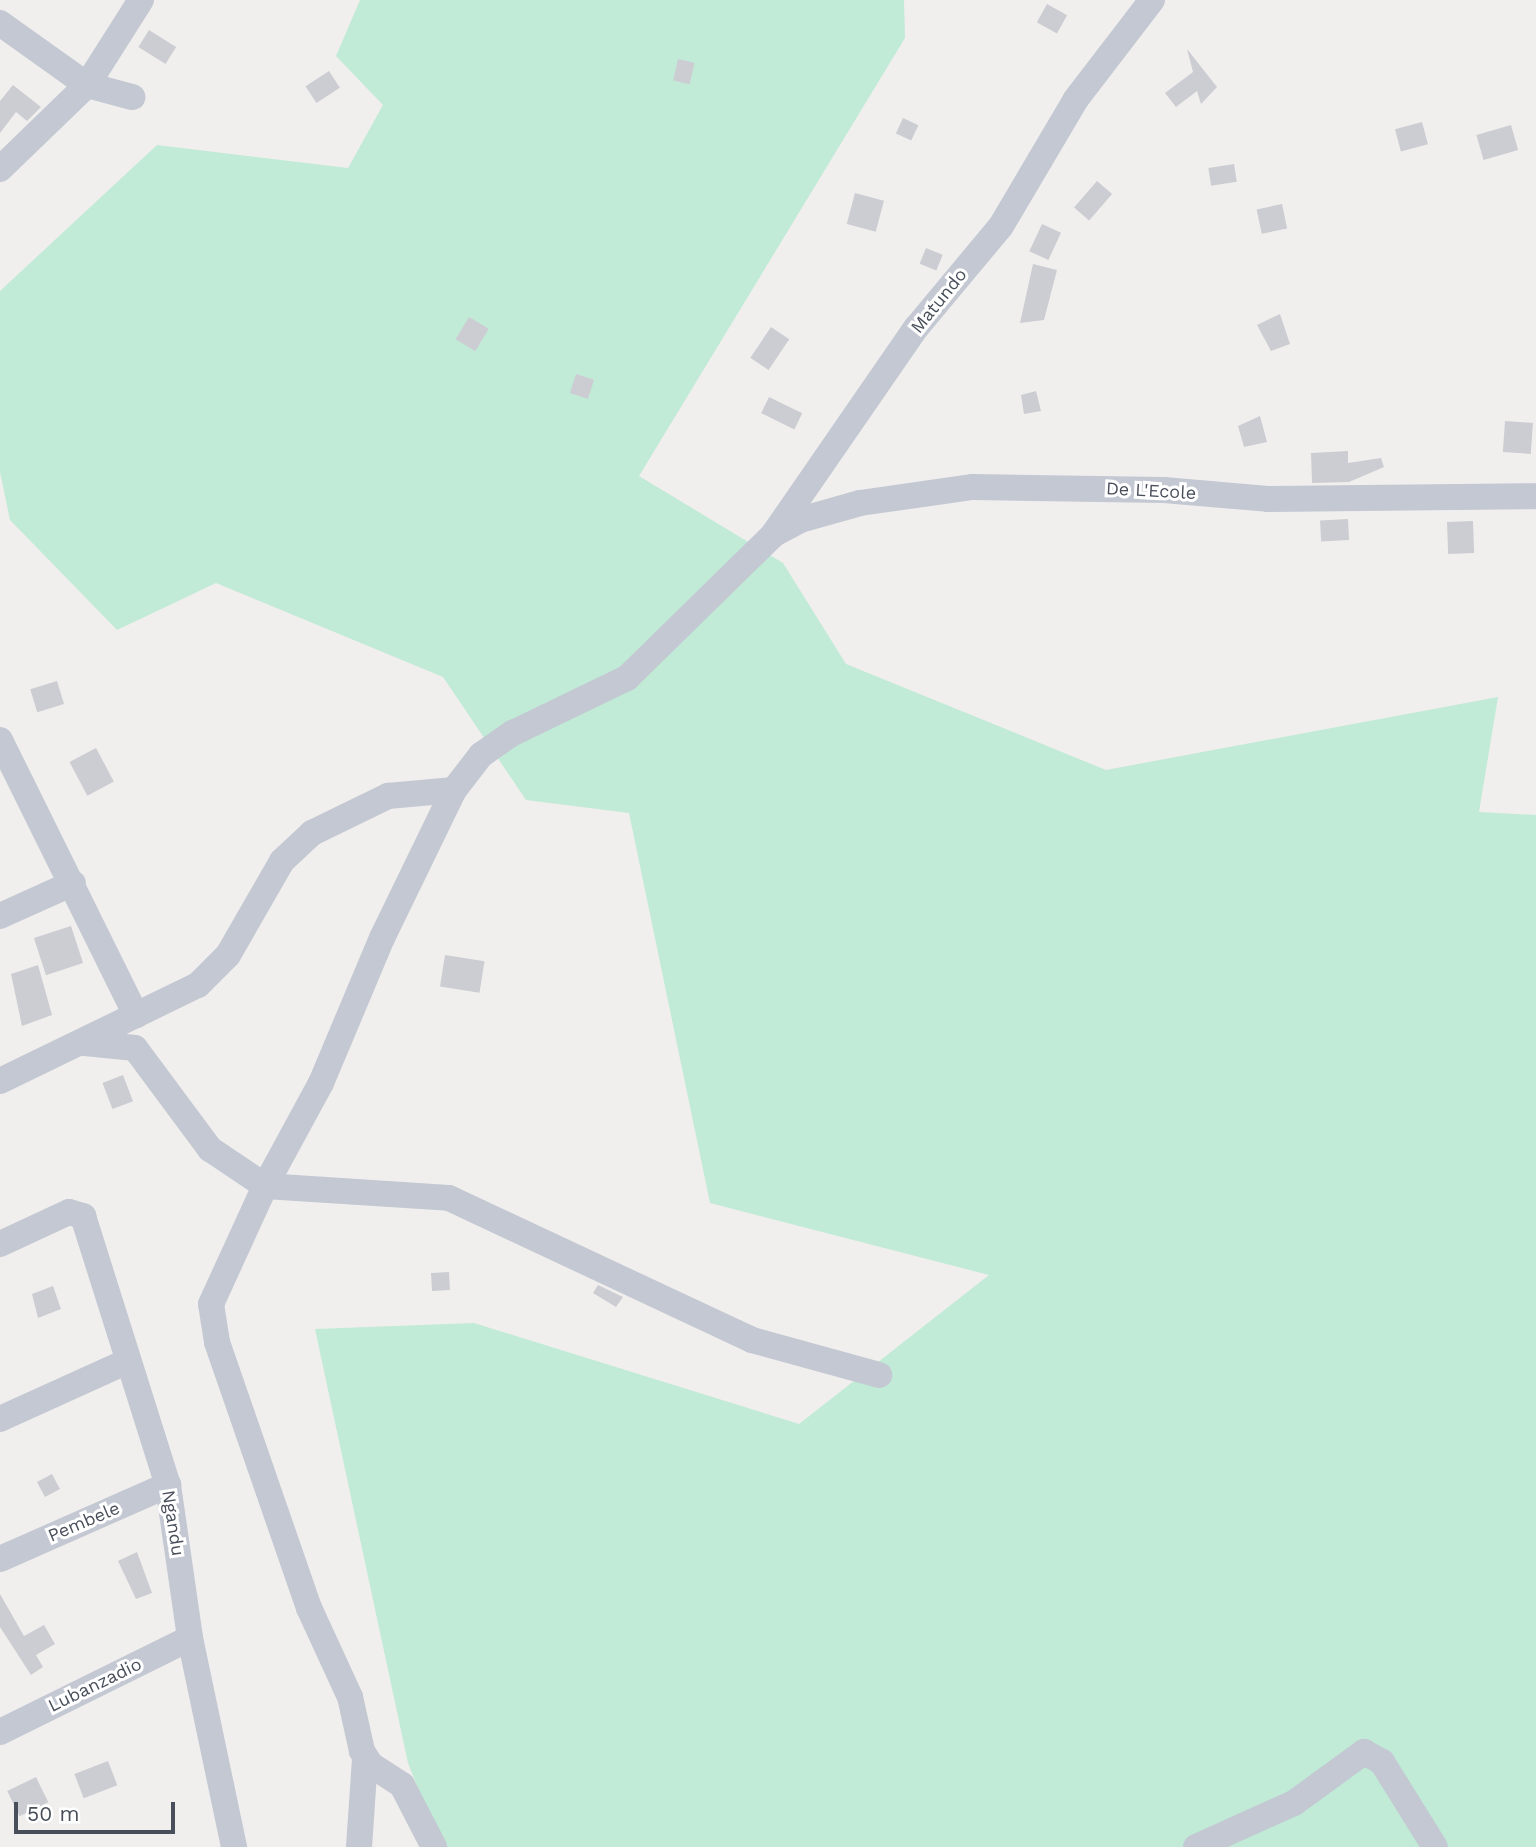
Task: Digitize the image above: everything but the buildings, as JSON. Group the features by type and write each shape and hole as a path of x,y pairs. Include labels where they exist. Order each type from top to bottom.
{"street":[{"path":"0,169 87,85 141,0"},
{"name":"Matundo","path":"359,1847 365,1759 350,1697 309,1608 212,1322 211,1304 265,1186 321,1083 454,790 481,755 513,733 613,689 716,594 773,535 916,328 1001,226 1076,99 1152,0"},
{"path":"0,23 87,85 132,97"},
{"name":"De L'Ecole","path":"773,535 800,520 860,503 973,486 1164,490 1268,499 1536,496"},
{"path":"0,740 73,883 136,1016"},
{"path":"0,1081 85,1043 136,1016 172,1002 214,973 282,861 312,833 388,796 454,790"},
{"path":"0,916 73,883"},
{"path":"85,1043 135,1048 210,1149 265,1186 449,1198 752,1340 878,1375"},
{"name":"Ngandu","path":"0,1244 75,1210 83,1216 168,1485 190,1638 228,1845"},
{"path":"0,1419 128,1361"},
{"name":"Pembele","path":"0,1559 168,1485"},
{"name":"Lubanzadio","path":"0,1732 190,1638"},
{"path":"1196,1847 1294,1803 1364,1752 1382,1762 1435,1847"},
{"path":"365,1759 402,1785 434,1847"}],"green space":[{"path":"360,0 904,0 905,38 639,476 783,563 846,664 1106,770 1498,697 1479,812 1536,815 1536,1847 441,1847 408,1763 315,1329 474,1323 799,1424 989,1275 710,1203 629,813 526,800 443,677 216,583 117,630 10,520 0,472 0,291 157,145 348,168 383,105 336,56"}]}
